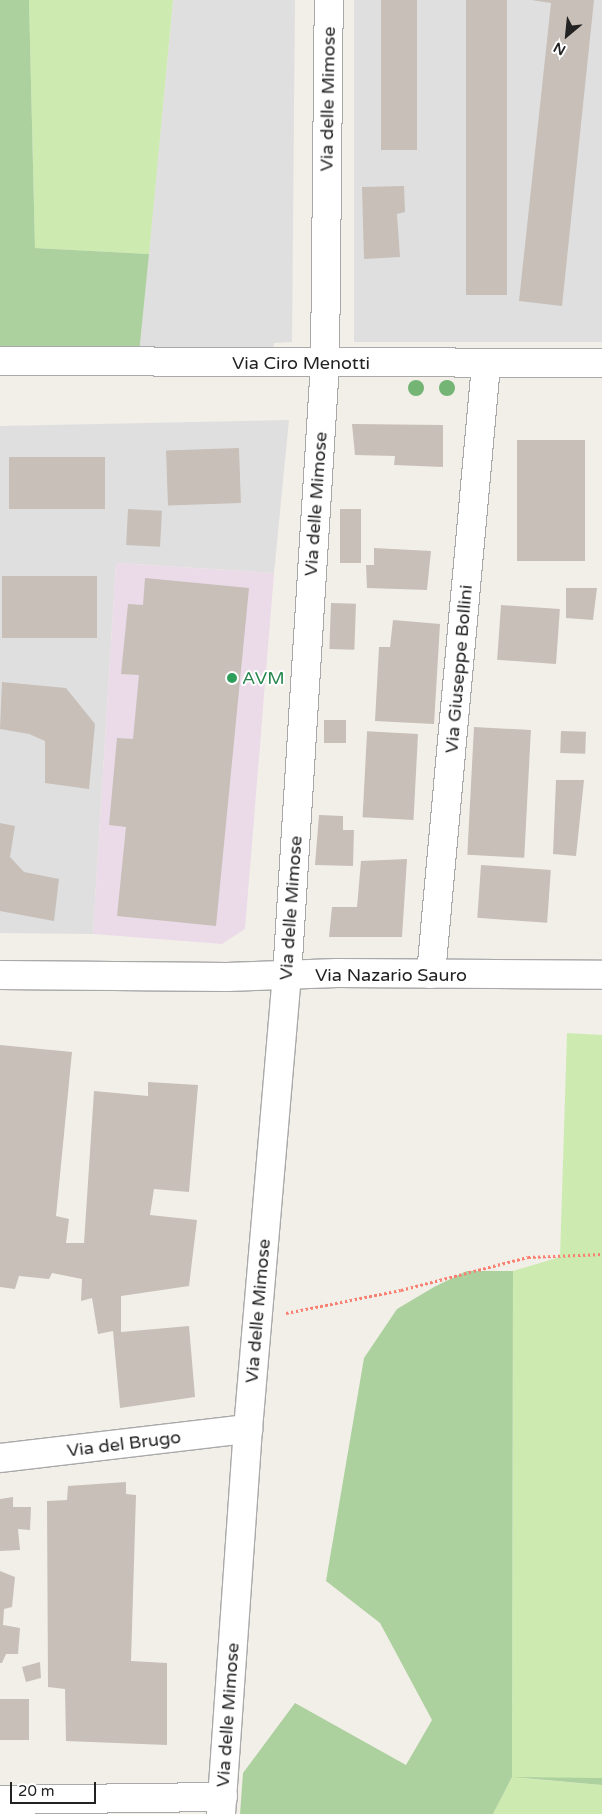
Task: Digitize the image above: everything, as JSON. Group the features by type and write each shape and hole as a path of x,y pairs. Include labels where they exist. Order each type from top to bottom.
{"street":[{"name":"Via delle Mimose","path":"222,1805 248,1429 287,976 325,363 329,0"},
{"name":"Via Ciro Menotti","path":"0,360 486,364 602,363"},
{"name":"Via Giuseppe Bollini","path":"431,974 486,364"},
{"name":"Via Nazario Sauro","path":"0,975 287,976 337,973 602,975"},
{"name":"Via del Brugo","path":"0,1458 248,1429"},
{"path":"0,1800 222,1805"}],"path":[{"path":"258,1318 401,1290 528,1258 602,1254"}],"shaded area":[{"path":"173,0 295,0 292,342 274,343 273,355 139,354"},
{"path":"354,0 602,0 602,342 354,342"},
{"path":"289,420 274,573 116,563 93,934 0,933 0,426"},
{"path":"116,563 274,573 245,929 222,944 93,934"}],"green space":[{"path":"0,0 29,0 35,248 149,254 139,354 0,355"},
{"path":"29,0 173,0 149,254 35,248"},
{"path":"567,1033 602,1035 602,1778 521,1778 602,1785 602,1814 493,1814 512,1777 513,1271 560,1257"},
{"path":"467,1271 513,1271 512,1777 493,1814 240,1814 243,1773 295,1703 406,1765 432,1720 380,1623 326,1581 364,1358 397,1309 434,1287"},
{"path":"512,1777 602,1778 602,1785"}],"building":[{"path":"381,0 417,0 417,150 381,150"},
{"path":"466,0 507,0 507,295 466,295"},
{"path":"531,0 594,0 562,306 519,301 551,3"},
{"path":"404,186 405,212 397,214 400,257 364,259 362,187"},
{"path":"352,424 443,425 443,467 394,465 395,456 355,455"},
{"path":"517,440 585,440 585,561 517,561"},
{"path":"239,448 241,503 168,506 166,451"},
{"path":"9,457 105,457 105,509 9,509"},
{"path":"128,509 162,511 160,547 126,545"},
{"path":"340,509 361,509 361,563 340,563"},
{"path":"374,548 431,551 427,590 367,588 366,565 374,565"},
{"path":"2,576 97,576 97,638 2,638"},
{"path":"145,578 249,588 216,926 117,916 126,827 109,825 117,738 133,739 139,675 121,674 128,604 143,605"},
{"path":"566,588 597,588 593,620 566,618"},
{"path":"331,603 356,604 354,650 329,649"},
{"path":"501,605 560,609 556,664 497,660"},
{"path":"393,620 440,624 434,724 375,721 379,647 390,647"},
{"path":"2,682 66,688 95,724 89,789 45,783 45,741 29,734 0,729"},
{"path":"324,720 346,720 346,743 324,743"},
{"path":"474,727 531,730 524,858 467,855"},
{"path":"367,731 418,734 413,820 363,817"},
{"path":"561,731 586,732 585,754 560,753"},
{"path":"556,780 584,780 576,856 553,854"},
{"path":"319,815 343,816 343,830 354,830 353,866 315,865"},
{"path":"0,823 15,826 10,857 24,872 59,879 54,921 0,911"},
{"path":"407,859 402,937 329,937 332,907 357,907 361,861"},
{"path":"481,865 551,870 547,923 477,918"},
{"path":"0,1045 72,1052 56,1216 69,1219 66,1243 84,1243 94,1091 148,1096 148,1082 198,1085 189,1192 154,1189 150,1215 197,1220 189,1286 121,1296 121,1332 189,1326 195,1397 120,1408 113,1331 98,1334 92,1298 81,1301 82,1279 52,1273 49,1279 19,1276 15,1289 0,1287"},
{"path":"126,1482 126,1494 136,1495 131,1661 167,1663 167,1745 66,1741 65,1689 48,1687 47,1501 67,1500 68,1486"},
{"path":"13,1497 13,1507 31,1507 30,1530 18,1529 20,1550 0,1551 0,1499"},
{"path":"0,1571 15,1577 12,1607 4,1609 3,1625 20,1628 18,1654 6,1654 2,1663 0,1663"},
{"path":"40,1662 41,1678 26,1682 22,1667"},
{"path":"0,1699 29,1699 29,1740 0,1740"}],"place":[{"name":"AVM","path":"232,678"}]}
